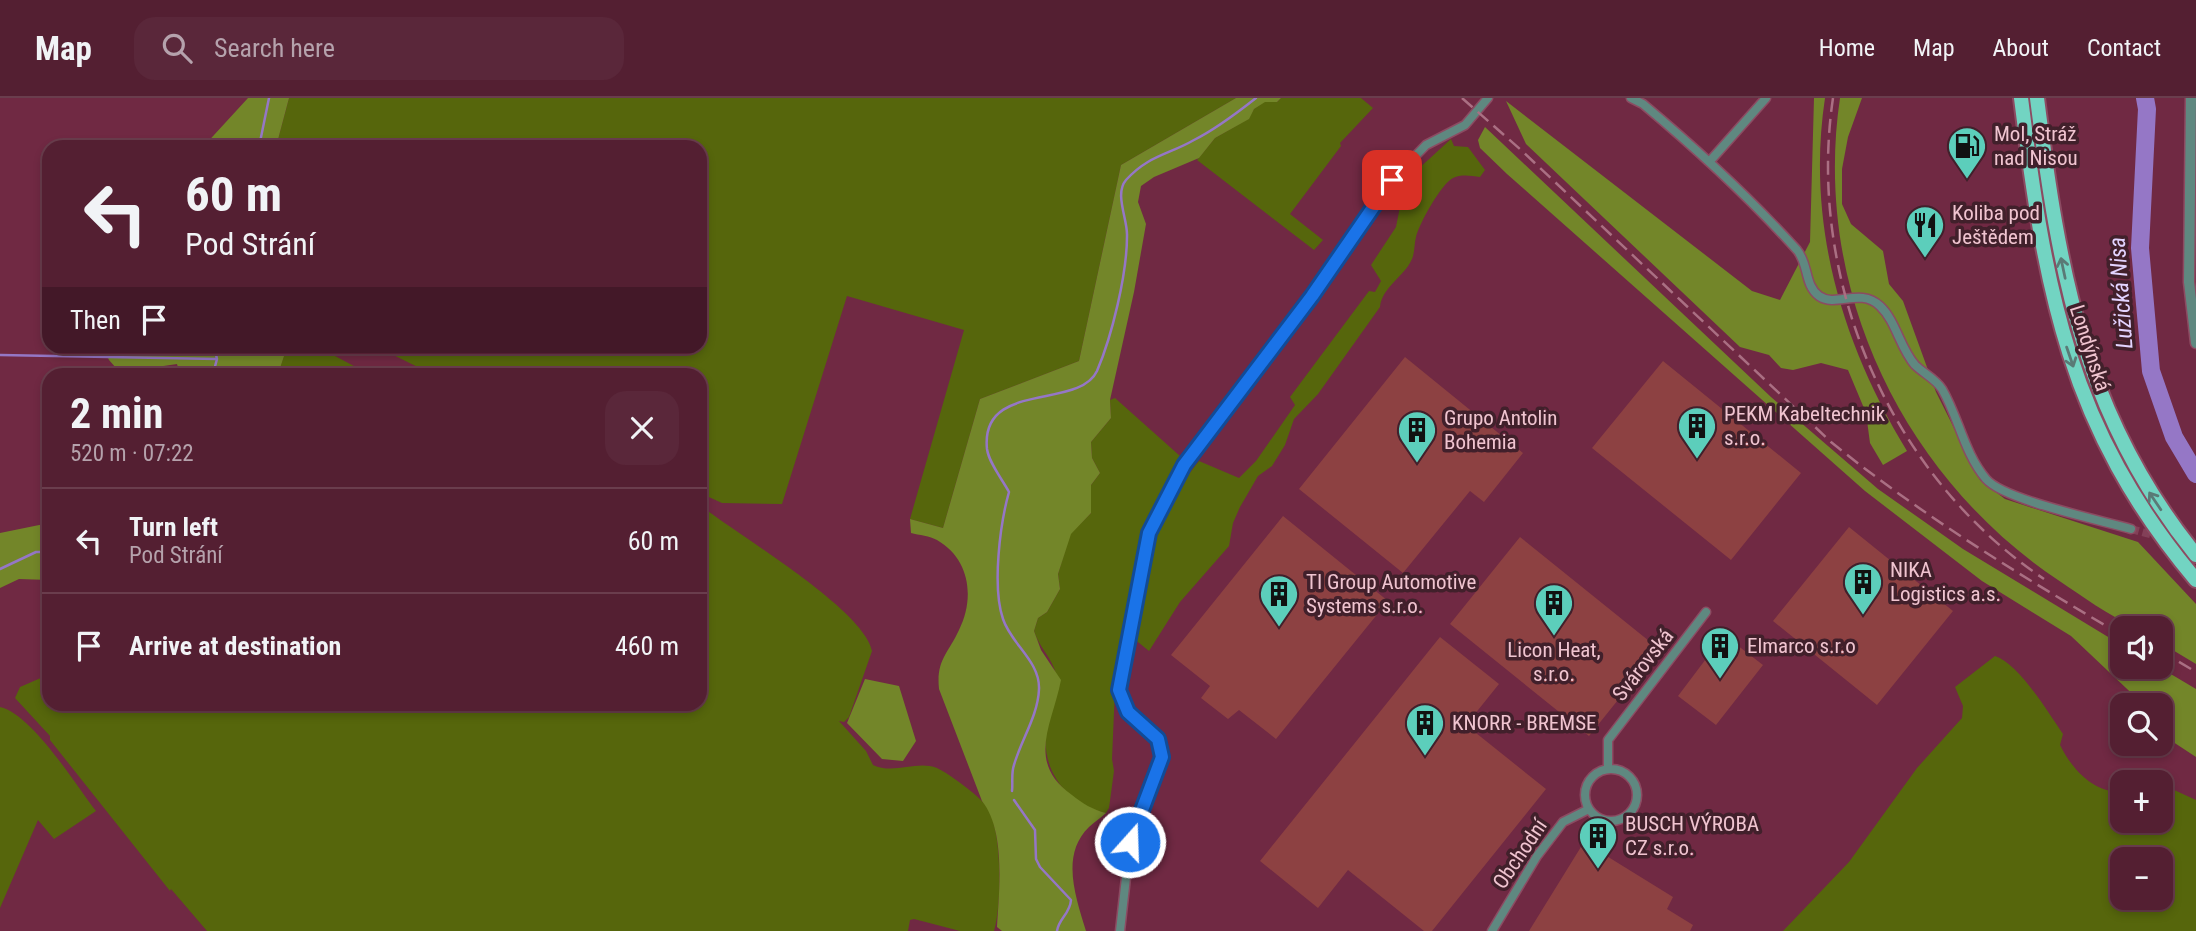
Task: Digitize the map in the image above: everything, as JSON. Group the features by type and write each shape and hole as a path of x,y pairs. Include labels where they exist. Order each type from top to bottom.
{"highway":[{"name":"Londýnská","path":"2021,98 2046,264 2063,337 2083,396 2132,495 2160,537 2196,580"},
{"name":"Londýnská","path":"2037,98 2064,274 2091,371 2129,457 2164,513 2196,555"}],"street":[{"path":"1120,931 1130,842 1162,757 1158,739 1128,712 1119,690 1149,533 1184,465 1312,296 1392,180 1426,145 1465,125 1488,98"},
{"path":"1631,98 1643,104 1710,161 1800,253 1812,289 1818,295 1826,299 1861,296 1878,304 1913,363 1941,387 1960,435 1987,481 2009,494 2131,529"},
{"path":"1710,161 1766,98"},
{"path":"2191,98 2189,282 2196,343"},
{"path":"2189,282 2196,266"},
{"name":"Svárovská","path":"1608,769 1608,740 1706,612"},
{"path":"1608,769 1626,774 1633,781 1636,790 1634,808 1620,820 1597,818 1589,809 1585,801 1588,782 1597,774 1608,769"},
{"name":"Obchodní","path":"1492,931 1537,856 1563,822 1589,809"}],"green space":[{"path":"248,98 289,98 278,140 209,140"},
{"path":"289,98 1236,98 1121,165 1079,361 980,399 943,528 910,519 964,330 847,296 782,504 722,503 707,496 707,368 420,368 391,354 707,354 707,140 278,140"},
{"path":"1236,98 1281,98 1277,102 1265,102 1254,109 1249,119 1215,138 1199,158 1154,177 1141,186 1138,202 1146,224 1110,400 1111,418 1091,442 1092,458 1100,473 1091,485 1091,513 1071,534 1058,574 1060,589 1047,612 1038,618 1034,631 1041,650 1061,680 1046,741 1049,769 1058,782 1076,798 1106,813 1089,827 1075,850 1073,877 1086,931 1002,931 997,927 999,862 995,828 939,689 941,664 964,618 968,592 966,580 963,568 948,548 934,539 911,533 910,519 943,528 980,399 1079,361 1121,165"},
{"path":"1281,98 1361,98 1373,108 1340,143 1341,146 1290,214 1323,240 1314,250 1197,160 1215,138 1248,119 1254,109 1265,101 1277,102"},
{"path":"1814,98 1825,98 1820,145 1821,191 1825,237 1835,282 1847,326 1864,368 1907,451 1883,465 1870,443 1866,413 1848,370 1821,363 1793,370 1781,368 1769,355 1740,347 1526,144 1506,101 1752,291 1780,300 1810,242"},
{"path":"1840,98 1862,98 1848,137 1842,169 1842,204 1851,224 1883,251 1889,284 1903,301 1936,392 1980,480 2005,499 2138,542 2196,604 2196,664 2173,650 2173,616 2113,616 2058,580 2002,537 1954,487 1913,431 1880,370 1855,305 1840,238 1835,168"},
{"path":"1485,127 1771,397 1878,489 1963,549 2110,638 2110,673 2071,636 1982,581 1865,491 1507,174 1480,148 1478,140"},
{"path":"1451,139 1454,146 1468,147 1485,170 1480,177 1453,178 1437,196 1418,231 1413,256 1408,265 1389,288 1380,307 1318,394 1294,419 1285,445 1272,466 1258,476 1240,507 1233,523 1229,546 1180,602 1149,651 1133,638 1146,566 1171,502 1199,461 1239,478 1256,461 1295,405 1290,397 1369,291 1375,292 1381,281 1371,265 1396,227 1405,181"},
{"path":"106,354 285,354 280,368 178,368 177,364 150,368 116,368"},
{"path":"284,354 331,354 358,368 280,368"},
{"path":"1115,398 1180,456 1151,518 1138,562 1116,665 1112,759 1114,771 1106,813 1091,809 1066,792 1050,767 1046,738 1057,680 1052,663 1034,631 1038,618 1047,612 1060,589 1058,574 1070,534 1091,513 1091,485 1100,473 1092,458 1091,442 1111,418 1110,400"},
{"path":"707,510 824,594 864,634 872,651 849,717 844,722 839,721 866,751 873,765 889,769 921,766 937,768 964,786 988,808 993,819 998,850 997,919 994,931 960,931 914,919 910,920 908,931 207,931 171,889 170,891 50,740 50,736 15,698 20,687 42,677 42,711 707,711"},
{"path":"42,524 42,580 19,579 0,588 0,533"},
{"path":"1995,656 2014,668 2063,734 2060,745 2077,771 2093,784 2110,790 2110,833 2173,833 2173,789 2196,800 2196,931 1783,931 1849,862 1917,768 1962,718 1963,706 1955,687"},
{"path":"2173,675 2196,689 2196,757 2173,742 2173,693 2131,693 2116,679 2173,679"},
{"path":"865,679 899,686 916,741 903,761 882,759 847,723"},
{"path":"0,707 26,722 39,736 96,811 54,839 38,820 0,908"}],"building":[{"name":"Grupo Antolin Bohemia","path":"1405,357 1523,453 1484,502 1470,491 1403,573 1299,489"},
{"name":"PEKM Kabeltechnik s.r.o.","path":"1663,361 1801,473 1731,560 1592,448"},
{"name":"TI Group Automotive Systems s.r.o.","path":"1283,516 1388,601 1276,739 1239,710 1228,719 1201,698 1210,686 1171,655"},
{"name":"NIKA Logistics a.s.","path":"1849,527 1953,611 1877,705 1773,621"},
{"name":"Licon Heat, s.r.o.","path":"1520,537 1659,649 1589,736 1450,624"},
{"name":"Elmarco s.r.o","path":"1724,635 1763,665 1716,725 1678,696"},
{"name":"KNORR - BREMSE","path":"1440,637 1499,684 1466,725 1546,789 1432,931 1424,931 1348,870 1318,908 1260,861"},
{"name":"BUSCH VÝROBA CZ s.r.o.","path":"1584,842 1673,897 1667,909 1693,925 1690,931 1529,931"}],"waterway":[{"path":"260,140 269,98"},
{"path":"1012,791 1013,768 1036,709 1039,689 1035,670 1007,628 1000,606 998,556 1009,492 988,454 989,427 999,413 1014,404 1071,390 1087,383 1097,371 1113,323 1124,268 1127,230 1121,192 1126,180 1143,165 1210,131 1256,98"},
{"name":"Lužická Nisa","path":"2145,98 2147,109 2140,248 2151,371 2174,437 2196,474"},
{"path":"215,368 216,354"},
{"path":"0,355 217,359"},
{"path":"0,569 36,552 42,552"},
{"path":"1014,800 1035,830 1036,859 1040,867 1071,900 1057,931"}],"tunnel":[{"path":"2131,529 2186,544"}],"railway":[{"path":"1462,98 1521,150 1831,442 1938,521 2110,628"},
{"path":"1833,98 1828,167 1833,235 1847,303 1871,368 1902,430 1942,486 1990,536 2044,579"},
{"path":"2173,658 2196,672"}],"place":[{"name":"Mol, Stráž nad Nisou","path":"1967,180"},
{"name":"Koliba pod Ještědem","path":"1925,259"},
{"name":"PEKM Kabeltechnik s.r.o.","path":"1697,460"},
{"name":"Grupo Antolin Bohemia","path":"1417,464"},
{"name":"NIKA Logistics a.s.","path":"1863,616"},
{"name":"TI Group Automotive Systems s.r.o.","path":"1279,628"},
{"name":"Licon Heat, s.r.o.","path":"1554,637"},
{"name":"Elmarco s.r.o","path":"1720,680"},
{"name":"KNORR - BREMSE","path":"1425,757"},
{"name":"BUSCH VÝROBA CZ s.r.o.","path":"1598,870"}],"route":[{"path":"1130,842 1162,757 1158,739 1128,712 1119,690 1149,533 1184,465 1312,296 1392,180"}]}
